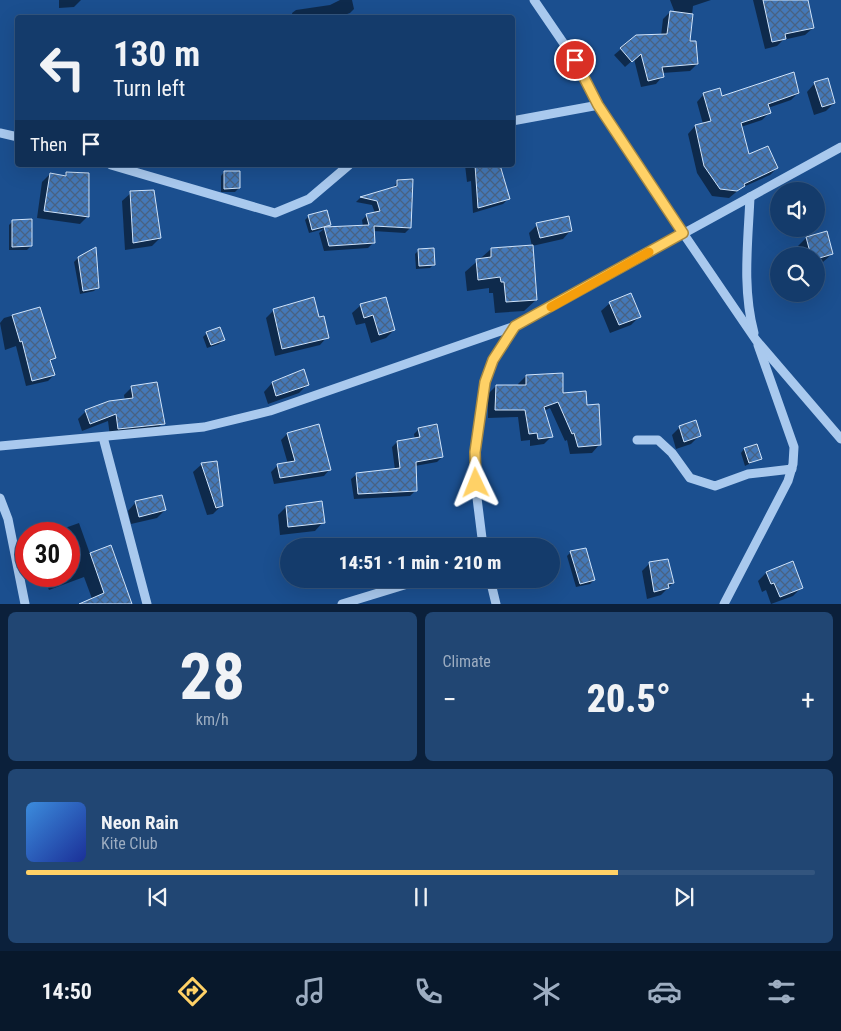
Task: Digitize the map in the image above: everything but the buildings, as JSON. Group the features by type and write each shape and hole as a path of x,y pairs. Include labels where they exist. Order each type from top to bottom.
{"street":[{"path":"534,0 575,60 598,105 756,340 841,439"},
{"path":"515,120 598,105"},
{"path":"0,133 15,136"},
{"path":"0,446 204,427 270,411 515,326 841,147"},
{"path":"118,167 275,213 309,199 347,167"},
{"path":"724,604 788,481 792,469 794,447 756,340 748,310 746,280 750,197"},
{"path":"482,538 477,498 475,452 485,382 493,360 515,326"},
{"path":"103,437 146,604"},
{"path":"637,440 658,440 672,453 690,478 716,486 748,474 792,469"},
{"path":"0,498 8,519 25,604"},
{"path":"342,604 394,588"},
{"path":"492,588 496,604"}],"slow traffic":[{"path":"551,307 649,252"}],"route":[{"path":"476,483 475,452 485,382 493,360 515,326 683,233 598,105 575,60"}]}
